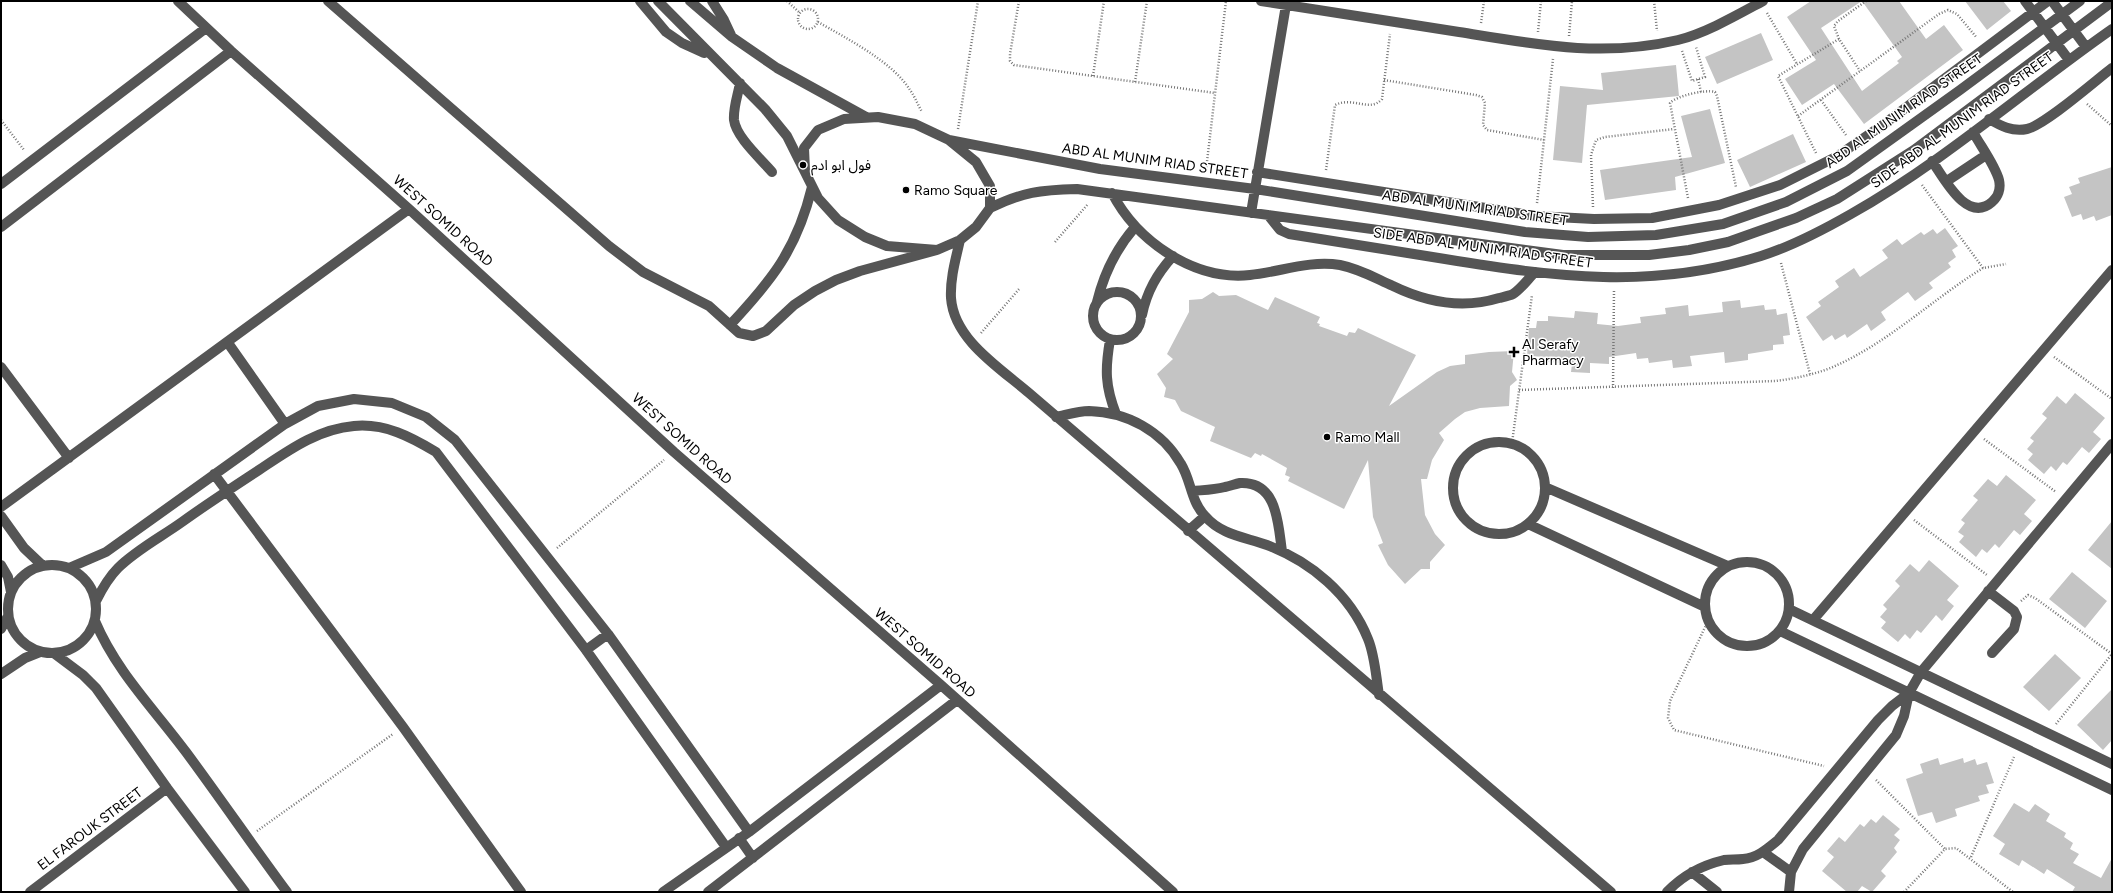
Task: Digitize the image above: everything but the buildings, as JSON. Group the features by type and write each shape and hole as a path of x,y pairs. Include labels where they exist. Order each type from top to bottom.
{"street":[{"name":"WEST SOMID ROAD","path":"178,1 231,51 409,209 674,452 941,685 1171,892"},
{"path":"328,1 609,246 643,272 709,306 739,333 746,336 760,334 766,331 794,305 815,291 836,280 860,271 937,250 960,240 976,227 990,208 1014,197 1040,190 1076,189 1099,191 1562,255 1649,255 1728,242 1796,218 1837,198 1884,170 1914,150 2112,2"},
{"path":"640,1 666,32 682,43 714,58"},
{"path":"658,1 766,109 787,136 818,198 838,220 865,236 887,246 937,250"},
{"path":"690,1 732,37 777,68 866,118"},
{"path":"712,1 724,20 732,37"},
{"path":"1261,1 1537,45 1598,50 1628,49 1679,40 1738,15 1762,2"},
{"path":"2025,1 2069,60"},
{"path":"1258,172 1532,215 1594,220 1652,218 1719,205 1780,185 1821,164 1854,144 2048,1"},
{"path":"2052,1 2086,47"},
{"name":"ABD AL MUNIM RIAD STREET","path":"953,141 1069,164 1255,189 1525,232 1588,237 1656,235 1723,224 1786,202 1847,171 1929,113 2080,1"},
{"path":"1251,213 1286,5"},
{"path":"1,184 206,28"},
{"name":"SIDE ABD AL MUNIM RIAD STREET","path":"1268,215 1280,230 1289,234 1535,272 1614,278 1656,276 1710,269 1762,256 1810,236 1853,213 1914,174 2112,29"},
{"path":"1,227 231,51"},
{"path":"1989,119 2006,129 2027,129 2045,120 2112,68"},
{"path":"740,83 734,114 735,126 741,137 772,172"},
{"path":"805,171 804,148 818,130 844,119 878,117 915,124 953,141 976,162 990,186 990,208"},
{"path":"1932,161 1958,198 1970,207 1976,208 1990,204 1998,193 2000,186 1999,179 1973,132"},
{"path":"1946,181 1986,155"},
{"path":"730,325 766,287 779,269 800,230 812,188"},
{"path":"1112,193 1121,210 1135,227 1159,247 1186,264 1217,273 1249,275 1310,264 1339,265 1367,273 1393,286 1428,299 1457,304 1486,302 1513,294 1535,272"},
{"path":"1,507 228,343 409,209"},
{"path":"1525,232 1532,215"},
{"path":"1097,304 1102,282 1110,262 1121,243 1135,227"},
{"path":"1357,245 1358,227"},
{"path":"960,240 952,280 951,298 955,318 966,336 1056,417 1188,531 1611,892"},
{"path":"1142,317 1135,300 1120,292 1111,293 1102,297 1093,312 1093,321 1096,329 1102,336 1110,340 1119,341 1128,338 1135,333 1142,317 1145,300 1152,283 1161,268 1173,256"},
{"path":"1813,620 2112,270"},
{"path":"1110,340 1105,375 1108,394 1116,414"},
{"path":"228,343 285,424"},
{"path":"2,367 69,458"},
{"path":"69,568 106,552 285,424 318,406 354,399 392,402 426,417 455,440 608,634 749,832"},
{"path":"1056,417 1088,411 1116,414 1142,424 1165,442 1182,464 1197,504 1205,516 1226,533 1252,540 1282,551 1310,566 1334,587 1354,612 1368,639 1379,695"},
{"path":"96,601 86,581 69,568 56,565 43,566 24,575 16,582 11,592 8,604 8,616 11,628 18,639 28,647 40,652 55,654 68,651 80,644 89,633 95,621 96,601 105,584 118,568 227,491 301,443 327,431 355,426 384,428 412,437 436,452 586,650 726,847"},
{"path":"1497,441 1512,443 1525,449 1536,459 1543,472 1546,487 1544,501 1538,514 1528,524 1516,532 1501,535 1486,533 1473,527 1467,522 1454,504 1452,490 1453,475 1460,462 1470,451 1483,444 1497,441"},
{"path":"1789,892 1790,872 1803,849 1896,735 1904,716 1909,693 1921,672 2112,444"},
{"path":"214,474 403,727 521,892"},
{"path":"1192,491 1210,490 1241,483 1255,486 1267,494 1275,506 1282,551"},
{"path":"1546,487 1728,566"},
{"path":"1,516 24,548 43,566"},
{"path":"1188,531 1205,516"},
{"path":"1528,524 1705,606"},
{"path":"1740,562 1753,562 1766,566 1777,573 1784,584 1789,596 1789,609 1786,620 1780,631 1769,640 1756,645 1741,645 1728,641 1716,632 1708,621 1705,606 1706,594 1710,583 1718,573 1728,566 1740,562"},
{"path":"1,565 8,577 11,592"},
{"path":"1988,591 2014,611 2017,617 2014,629 1992,653"},
{"path":"1789,609 2112,764"},
{"path":"1,629 8,616"},
{"path":"95,621 108,649 122,670 186,752 287,892"},
{"path":"1780,631 2112,790"},
{"path":"586,650 608,634"},
{"path":"1,674 24,658 40,652"},
{"path":"55,654 70,663 96,688 167,788 245,892"},
{"path":"663,892 749,832 941,685"},
{"path":"1667,892 1692,872 1718,862 1745,859 1763,852 1778,840 1878,720 1892,706 1909,693"},
{"path":"708,892 957,700"},
{"name":"EL FAROUK STREET","path":"30,892 167,788"},
{"path":"739,838 753,858"},
{"path":"1763,852 1790,872"},
{"path":"1692,872 1717,892"}],"path":[{"path":"787,1 800,13"},
{"path":"953,141 978,1"},
{"path":"1019,1 1010,54 1010,61 1014,65 1215,93"},
{"path":"1093,76 1104,1"},
{"path":"1135,82 1147,1"},
{"path":"1204,183 1226,1"},
{"path":"1479,36 1484,1"},
{"path":"1537,45 1542,1"},
{"path":"1568,48 1572,1"},
{"path":"1654,1 1658,44"},
{"path":"1860,71 1840,39 1834,26 1838,21 1866,1"},
{"path":"1762,2 1797,64"},
{"path":"807,8 815,10 819,18 818,22 812,28 803,28 798,21 800,13 807,8"},
{"path":"1798,116 1939,14 1948,10 1957,14 1985,48"},
{"path":"818,22 863,47 900,78 910,89 932,132"},
{"path":"1324,182 1335,105 1343,101 1370,105 1377,104 1382,99 1391,22"},
{"path":"1679,40 1692,81 1705,77 1692,35"},
{"path":"1821,164 1778,76 1840,39"},
{"path":"1532,215 1544,140 1555,47"},
{"path":"1698,79 1701,92"},
{"path":"1384,80 1482,97 1485,103 1483,125 1487,130 1544,140"},
{"path":"1691,210 1670,103 1673,99 1701,92 1710,90 1715,92 1717,96 1738,199"},
{"path":"2076,95 2112,126"},
{"path":"1820,100 1854,144"},
{"path":"1,120 32,161"},
{"path":"1594,220 1591,155 1596,140 1605,137 1674,129"},
{"path":"1914,174 1983,268"},
{"path":"1055,242 1099,191"},
{"path":"1777,250 1810,374"},
{"path":"1519,390 1613,388 1775,381 1810,374 1827,369 1859,354 1983,268 2006,264"},
{"path":"1512,443 1535,272"},
{"path":"1613,388 1614,278"},
{"path":"973,343 1020,288"},
{"path":"2044,350 2112,399"},
{"path":"1974,431 2066,499"},
{"path":"547,556 674,452"},
{"path":"1904,512 1996,582"},
{"path":"2014,611 2028,595 2112,654 2048,733"},
{"path":"1708,621 1670,701 1668,718 1674,730 1837,769"},
{"path":"247,838 403,727"},
{"path":"1970,857 2018,745"},
{"path":"1867,771 1945,849"},
{"path":"1904,892 1945,849 1956,848 1970,857 2013,892"}],"place":[{"name":"فول ابو ادم","path":"803,165"},
{"name":"Ramo Square","path":"906,190"},
{"name":"Al Serafy Pharmacy","path":"1514,352"},
{"name":"Ramo Mall","path":"1327,437"}]}
